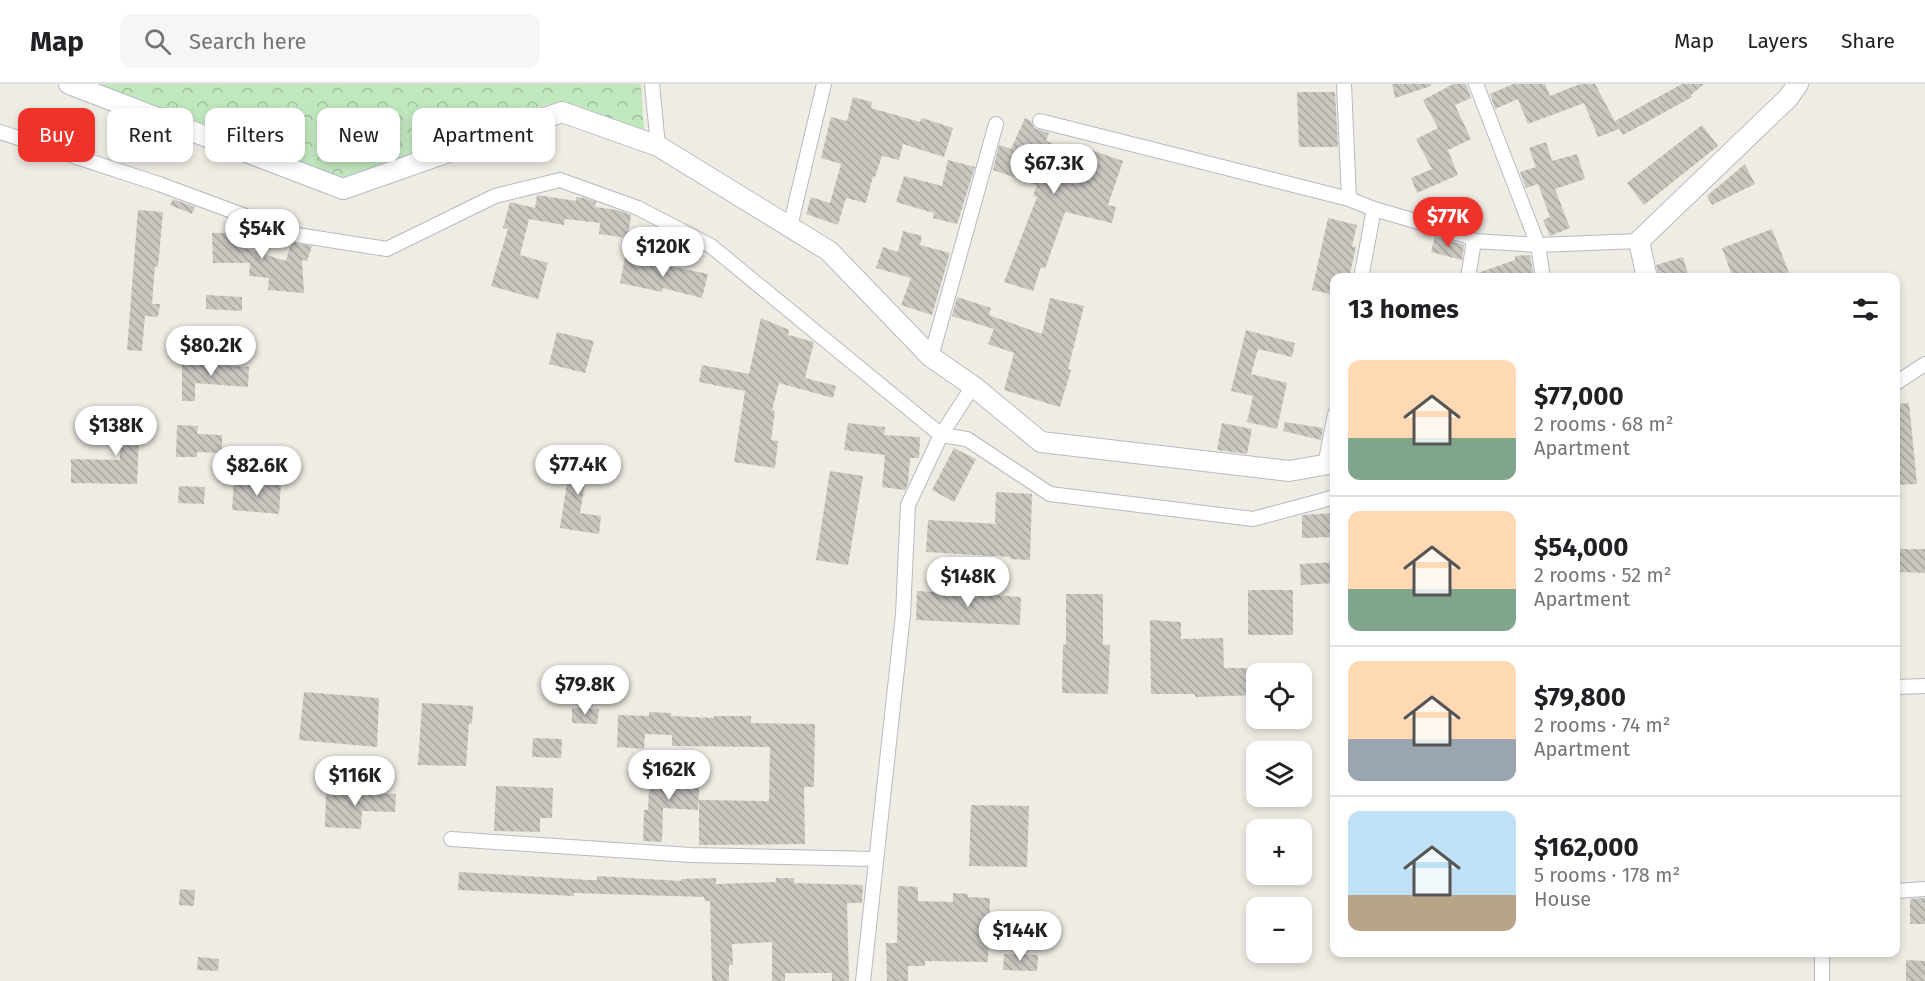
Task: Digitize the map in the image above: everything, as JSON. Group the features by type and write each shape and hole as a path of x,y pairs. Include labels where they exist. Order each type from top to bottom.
{"street":[{"path":"69,84 343,189 562,112 658,146 829,251 931,357 973,386 1041,442 1289,471 1330,464"},
{"path":"652,84 658,146"},
{"path":"789,227 824,84"},
{"path":"1344,84 1349,198"},
{"path":"1476,84 1538,245 1542,273"},
{"path":"1040,121 1349,198 1374,209 1467,236 1474,241 1538,245 1639,241 1788,98 1798,84"},
{"path":"931,357 996,124"},
{"path":"0,132 159,184 297,235 387,249 495,196 561,180 638,208 711,246 941,435 967,439 1050,494 1253,519 1330,498"},
{"path":"1362,273 1374,209"},
{"path":"1469,273 1474,241"},
{"path":"1639,241 1646,273"},
{"path":"1900,380 1925,364"},
{"path":"863,981 903,614 908,505 941,435 973,386"},
{"path":"1900,687 1925,686"},
{"path":"451,839 690,855 875,859"},
{"path":"1900,891 1925,890"},
{"path":"1822,957 1822,981"}],"green space":[{"path":"75,84 641,84 644,131 548,104 537,108 412,108 412,154 400,159 400,108 317,108 317,162 391,162 337,182 284,162 305,162 305,108 205,108 205,133 193,128 193,108 139,108"}],"building":[{"path":"1392,84 1431,84 1431,86 1395,98"},
{"path":"1453,84 1466,84 1471,98 1455,105 1471,139 1448,150 1458,175 1417,193 1411,178 1432,169 1416,139 1438,128 1423,100"},
{"path":"1513,84 1545,84 1550,96 1580,84 1595,84 1619,129 1598,137 1584,103 1528,124 1518,99 1495,109 1490,94"},
{"path":"1682,84 1704,84 1691,95 1692,97 1623,135 1615,121"},
{"path":"1297,92 1335,92 1338,147 1299,147"},
{"path":"853,97 872,102 871,108 920,122 922,118 953,128 944,157 903,144 899,160 882,156 875,177 873,176 866,203 846,198 838,225 806,214 811,197 830,203 841,164 821,158 831,117 847,121"},
{"path":"1025,118 1031,121 1034,128 1049,133 1046,141 1089,158 1091,150 1123,161 1108,205 1116,207 1112,223 1065,212 1045,269 1041,267 1033,291 1004,282 1037,197 1033,196 1037,185 993,170 999,145 1011,149"},
{"path":"1702,125 1718,146 1644,205 1627,183"},
{"path":"1546,142 1552,161 1577,154 1585,179 1555,189 1570,228 1550,236 1543,220 1550,217 1538,184 1526,188 1520,172 1536,167 1529,148"},
{"path":"948,160 975,167 957,224 933,218 934,213 896,202 904,176 942,186"},
{"path":"1745,164 1755,184 1712,205 1707,196"},
{"path":"537,195 576,201 576,197 584,198 596,202 595,207 617,210 631,215 628,238 599,234 600,223 565,219 564,225 529,219 520,255 548,263 538,299 491,286 508,229 503,228 510,202 535,208"},
{"path":"173,199 195,207 192,214 170,205"},
{"path":"138,210 163,212 152,304 160,304 158,317 145,316 142,351 127,350"},
{"path":"1328,218 1357,225 1352,246 1356,247 1350,273 1330,273 1330,294 1312,290"},
{"path":"231,220 249,227 241,247 286,261 291,242 312,246 307,261 302,260 304,293 268,290 269,278 249,276 250,263 213,263 212,233 225,233"},
{"path":"1772,229 1789,273 1731,273 1722,248"},
{"path":"903,231 922,236 920,245 950,253 932,315 901,305 911,278 876,268 883,247 898,252"},
{"path":"1435,236 1464,245 1462,260 1431,252"},
{"path":"1530,255 1533,273 1478,273 1515,260 1515,256"},
{"path":"625,257 708,274 702,298 663,288 662,292 620,283"},
{"path":"1683,257 1688,273 1658,273 1656,265"},
{"path":"206,295 242,297 242,311 206,309"},
{"path":"957,297 991,308 989,315 1042,334 1050,298 1084,306 1068,369 1071,370 1060,407 1004,390 1014,353 988,344 994,329 952,316"},
{"path":"761,318 789,330 788,335 814,342 805,378 836,386 833,398 779,383 772,410 775,411 771,440 778,441 775,468 734,462 745,391 699,382 702,365 749,374"},
{"path":"1246,330 1295,343 1292,357 1258,349 1251,374 1287,383 1277,429 1247,422 1253,396 1231,391"},
{"path":"557,332 594,341 585,373 549,364"},
{"path":"182,361 249,367 248,387 195,383 195,401 182,401"},
{"path":"1909,403 1917,484 1900,485 1900,404"},
{"path":"138,413 151,413 151,439 139,439 137,484 71,483 71,459 120,460 121,421 137,421"},
{"path":"1285,422 1323,428 1321,440 1283,431"},
{"path":"848,423 885,427 884,435 920,437 919,458 910,458 908,484 905,490 882,487 885,455 844,450"},
{"path":"1222,423 1252,429 1247,454 1217,450"},
{"path":"177,425 198,426 197,434 222,435 222,453 197,452 197,457 176,457"},
{"path":"954,448 976,459 954,502 932,490"},
{"path":"572,450 594,454 592,466 588,465 580,513 601,516 599,534 560,528"},
{"path":"830,471 863,476 848,565 816,560"},
{"path":"234,480 281,483 279,514 232,510"},
{"path":"179,486 205,487 204,504 178,503"},
{"path":"996,492 1032,494 1030,560 926,552 928,520 998,524 995,522"},
{"path":"1330,513 1330,537 1302,538 1302,515"},
{"path":"1900,549 1925,549 1925,573 1900,572"},
{"path":"1330,562 1330,583 1301,585 1300,564"},
{"path":"1248,590 1293,590 1293,635 1248,635"},
{"path":"917,591 1021,597 1020,625 916,620"},
{"path":"1066,594 1103,594 1103,645 1110,645 1108,694 1062,693 1063,644 1066,645"},
{"path":"1150,620 1181,622 1181,639 1223,638 1224,668 1246,668 1246,695 1195,697 1195,694 1151,694"},
{"path":"304,692 379,698 377,747 299,740"},
{"path":"422,703 473,706 472,724 469,723 466,766 418,765"},
{"path":"572,708 599,709 597,724 572,723"},
{"path":"649,712 671,713 671,716 714,718 714,716 751,716 751,723 815,724 814,787 804,787 805,844 699,845 699,800 769,801 770,747 672,746 672,735 645,734 644,749 617,747 618,715 649,716"},
{"path":"533,738 562,739 561,758 532,757"},
{"path":"661,773 700,775 698,810 663,808 662,842 643,841 644,810 648,810 649,789 653,789 653,783 661,783"},
{"path":"496,786 553,788 552,818 540,818 540,832 494,831"},
{"path":"326,791 396,794 395,812 362,811 361,829 325,827"},
{"path":"971,805 1029,806 1027,867 969,866"},
{"path":"459,872 590,880 597,880 597,876 681,881 681,879 716,878 716,884 776,882 776,878 794,878 794,883 863,885 862,903 847,903 849,981 832,981 832,973 785,973 785,981 772,981 772,942 732,944 733,965 729,965 729,981 712,981 710,901 705,901 704,897 574,893 574,896 458,890"},
{"path":"898,886 918,887 918,901 953,902 953,893 968,894 968,897 990,898 988,962 925,961 925,966 908,966 908,981 887,981 886,943 897,943"},
{"path":"180,889 195,890 194,906 179,905"},
{"path":"1925,898 1925,924 1910,924 1910,899"},
{"path":"1004,954 1038,955 1037,971 1003,970"},
{"path":"198,957 219,959 218,971 197,970"},
{"path":"1906,960 1925,961 1925,981 1906,981"}]}
